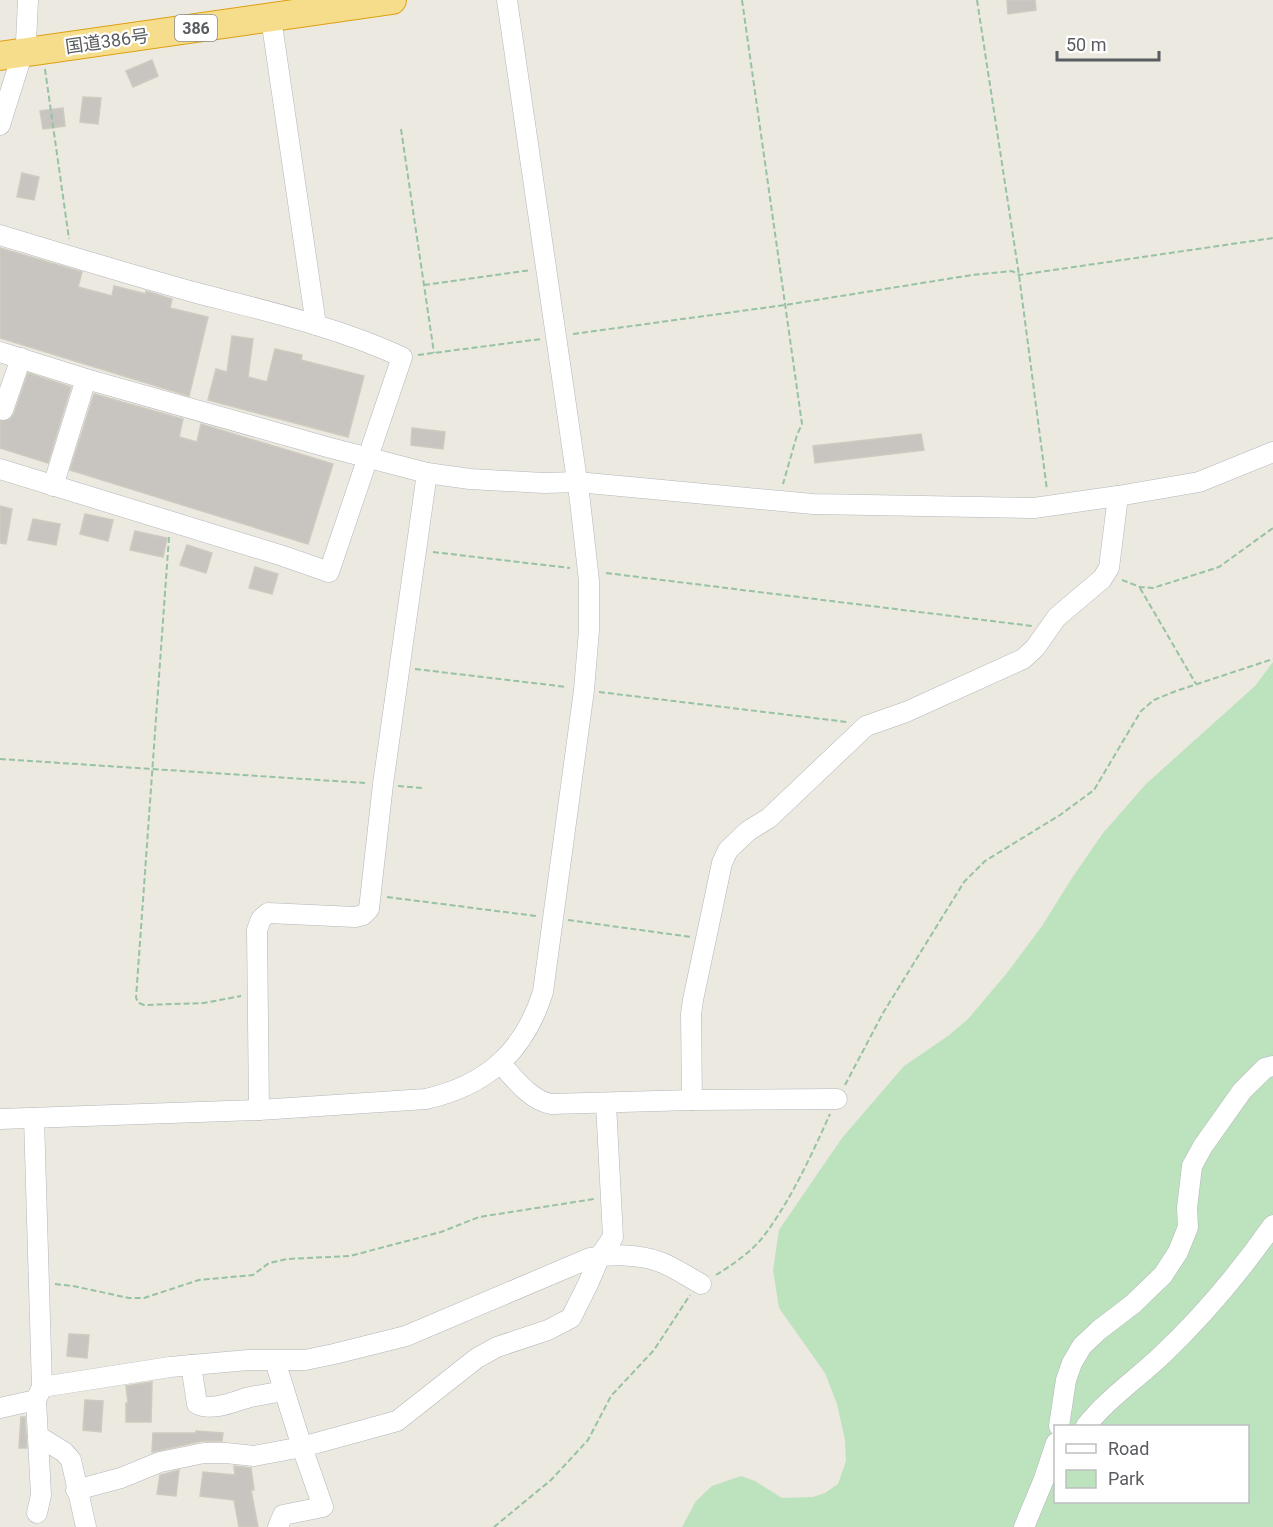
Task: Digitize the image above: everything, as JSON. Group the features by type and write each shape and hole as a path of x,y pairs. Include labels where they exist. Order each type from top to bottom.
{"highway":[{"name":"国道386号","path":"22,53 392,0"}],"street":[{"path":"0,125 26,42 28,0"},
{"path":"0,1119 259,1110 426,1099 447,1095 471,1085 500,1064 525,1035 535,1016 543,992 584,690 589,630 588,570 507,0"},
{"path":"272,18 316,325"},
{"path":"0,235 134,276 316,325 351,336 402,357 329,572 0,469"},
{"path":"0,352 86,379 327,447 427,473 470,479 544,483 577,482 813,504 1034,508 1199,482 1273,453"},
{"path":"3,410 21,358"},
{"path":"53,486 86,379"},
{"path":"259,1110 257,930 261,919 268,913 355,917 363,915 369,909 383,784 427,473"},
{"path":"692,1100 691,1014 702,949 722,863 728,850 748,831 769,818 866,726 906,712 1023,659 1035,648 1057,617 1106,574 1109,568 1118,496"},
{"path":"500,1064 530,1095 551,1104 837,1099"},
{"path":"1059,1425 1066,1380 1072,1363 1082,1346 1133,1304 1162,1275 1178,1252 1188,1227 1187,1208 1192,1166 1203,1146 1242,1091 1265,1068 1273,1066"},
{"path":"76,1490 121,1478 160,1462 204,1453 254,1456 302,1447 398,1422 477,1358 497,1347 548,1330 570,1317 600,1256 613,1237 606,1104"},
{"path":"34,1118 39,1283 41,1495 37,1513"},
{"path":"1087,1425 1122,1388 1162,1355 1206,1311 1273,1225"},
{"path":"0,1408 39,1394 191,1365 248,1360 305,1360 406,1336 590,1258 600,1256 635,1257 660,1262 701,1284"},
{"path":"274,1361 323,1507 283,1515 278,1527"},
{"path":"191,1365 197,1404 201,1407 224,1405 252,1397 284,1392"},
{"path":"39,1436 64,1452 71,1461 86,1527"},
{"path":"1024,1527 1052,1463"}],"path":[{"path":"742,0 802,424 796,435 779,501"},
{"path":"977,0 1019,275 1044,475 1050,506"},
{"path":"22,53 71,257"},
{"path":"401,129 434,353"},
{"path":"402,357 785,305 972,275 1012,271 1019,275 1273,238"},
{"path":"424,285 546,268"},
{"path":"170,523 136,998 144,1005 204,1002 258,994"},
{"path":"1106,574 1140,587 1153,588 1219,567 1273,528"},
{"path":"416,550 1049,628"},
{"path":"1140,587 1196,684"},
{"path":"494,1527 551,1480 588,1440 610,1396 654,1350 686,1299 701,1284 726,1269 762,1238 787,1202 837,1099 883,1012 964,882 986,861 1060,815 1094,789 1141,711 1154,700 1273,659"},
{"path":"400,667 866,726"},
{"path":"0,759 423,788"},
{"path":"39,1283 74,1286 129,1298 144,1298 199,1280 253,1275 270,1263 287,1259 350,1256 441,1232 479,1217 611,1196"}],"green space":[{"path":"1273,662 1273,1527 682,1527 696,1501 712,1486 741,1476 755,1481 782,1498 813,1497 825,1493 838,1484 846,1461 845,1440 837,1404 825,1373 779,1308 773,1270 779,1230 842,1138 904,1066 948,1036 968,1019 1007,973 1042,926 1103,833 1146,784 1255,686"}],"building":[{"path":"1007,0 1035,0 1036,10 1008,14"},
{"path":"152,60 158,76 133,87 126,71"},
{"path":"83,97 101,98 98,124 80,122"},
{"path":"63,108 65,126 43,129 40,111"},
{"path":"22,173 39,177 34,200 17,197"},
{"path":"0,248 82,272 78,287 112,296 114,286 146,294 146,291 172,299 170,308 208,317 189,396 0,338"},
{"path":"232,336 253,339 248,377 267,382 275,349 302,355 301,360 364,376 348,437 208,400 216,369 227,372"},
{"path":"28,373 71,387 48,463 0,448 0,421 10,419 14,414"},
{"path":"94,394 183,419 179,437 197,442 201,424 333,464 308,544 70,470"},
{"path":"412,428 445,432 443,449 411,445"},
{"path":"921,434 924,450 815,463 813,446"},
{"path":"0,506 12,509 6,544 0,543"},
{"path":"85,514 113,520 108,541 80,534"},
{"path":"33,519 60,524 56,545 28,540"},
{"path":"135,531 167,538 163,557 130,550"},
{"path":"187,545 212,553 206,573 180,565"},
{"path":"255,567 278,574 272,594 249,588"},
{"path":"69,1334 89,1335 87,1358 67,1356"},
{"path":"152,1382 151,1422 126,1422 126,1403 128,1403 126,1386"},
{"path":"85,1400 103,1401 101,1432 83,1430"},
{"path":"21,1417 25,1417 27,1448 19,1448"},
{"path":"196,1431 223,1433 222,1441 202,1441 152,1452 153,1433 196,1433"},
{"path":"234,1466 251,1468 254,1490 251,1490 258,1527 239,1527 234,1500 200,1496 203,1472 235,1475"},
{"path":"179,1470 176,1496 157,1494 160,1475"}]}
